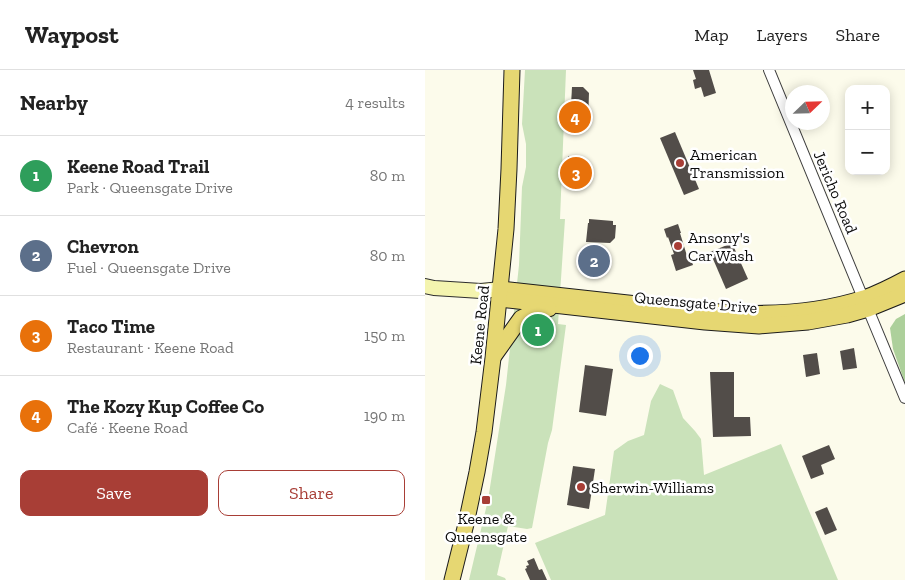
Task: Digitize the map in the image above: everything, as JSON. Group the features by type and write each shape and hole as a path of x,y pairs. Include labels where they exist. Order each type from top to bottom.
{"main road":[{"name":"Keene Road","path":"453,580 477,472 493,358 507,222 512,70"},
{"name":"Queensgate Drive","path":"500,294 558,306 759,326 814,321 866,304 902,285"},
{"name":"Queensgate Drive","path":"500,294 755,314 811,309 840,304 866,304"},
{"path":"493,358 521,318 533,312 558,306"}],"street":[{"name":"Jericho Road","path":"769,70 905,398"},
{"name":"Queensgate Drive","path":"425,286 500,294"}],"green space":[{"path":"525,70 566,70 560,219 565,219 558,324 566,325 552,430 532,528 508,526 497,575 506,580 469,580 488,500 506,385 519,265 522,187 526,167 526,144 522,124"},
{"path":"905,314 905,383 893,349 890,328 896,319"},
{"path":"660,384 673,390 683,418 701,439 704,475 781,444 838,580 551,580 535,543 605,515 614,451 628,441 644,435 651,401"}],"building":[{"path":"693,70 709,70 716,93 704,97 701,87 695,89 693,80 696,79"},
{"path":"572,87 583,87 589,93 588,123 570,123"},
{"name":"American Transmission","path":"675,132 699,189 684,195 660,138"},
{"path":"568,156 582,157 582,188 566,187"},
{"path":"589,219 613,221 613,225 616,225 615,238 610,243 586,242"},
{"name":"Ansony's Car Wash","path":"678,224 687,256 690,255 693,265 676,271 671,255 674,254 664,229"},
{"path":"732,243 748,279 726,289 710,252"},
{"path":"854,348 857,368 843,370 840,351"},
{"path":"817,353 820,374 806,377 803,355"},
{"path":"585,365 613,369 606,416 579,412"},
{"path":"710,372 734,372 734,417 750,417 751,436 713,437"},
{"path":"829,445 835,459 821,465 824,474 811,479 802,456"},
{"name":"Sherwin-Williams","path":"573,466 595,469 589,509 567,505"},
{"path":"827,507 837,530 825,535 815,512"},
{"path":"534,558 539,570 542,569 547,580 530,580 525,569 529,565 527,561"}],"place":[{"name":"The Kozy Kup Coffee Co","path":"575,117"},
{"name":"American Transmission","path":"680,163"},
{"name":"Taco Time","path":"576,173"},
{"name":"Ansony's Car Wash","path":"678,246"},
{"name":"Chevron","path":"594,261"},
{"name":"Keene Road Trail","path":"538,330"},
{"name":"Sherwin-Williams","path":"581,487"},
{"name":"Keene & Queensgate","path":"486,500"}]}
